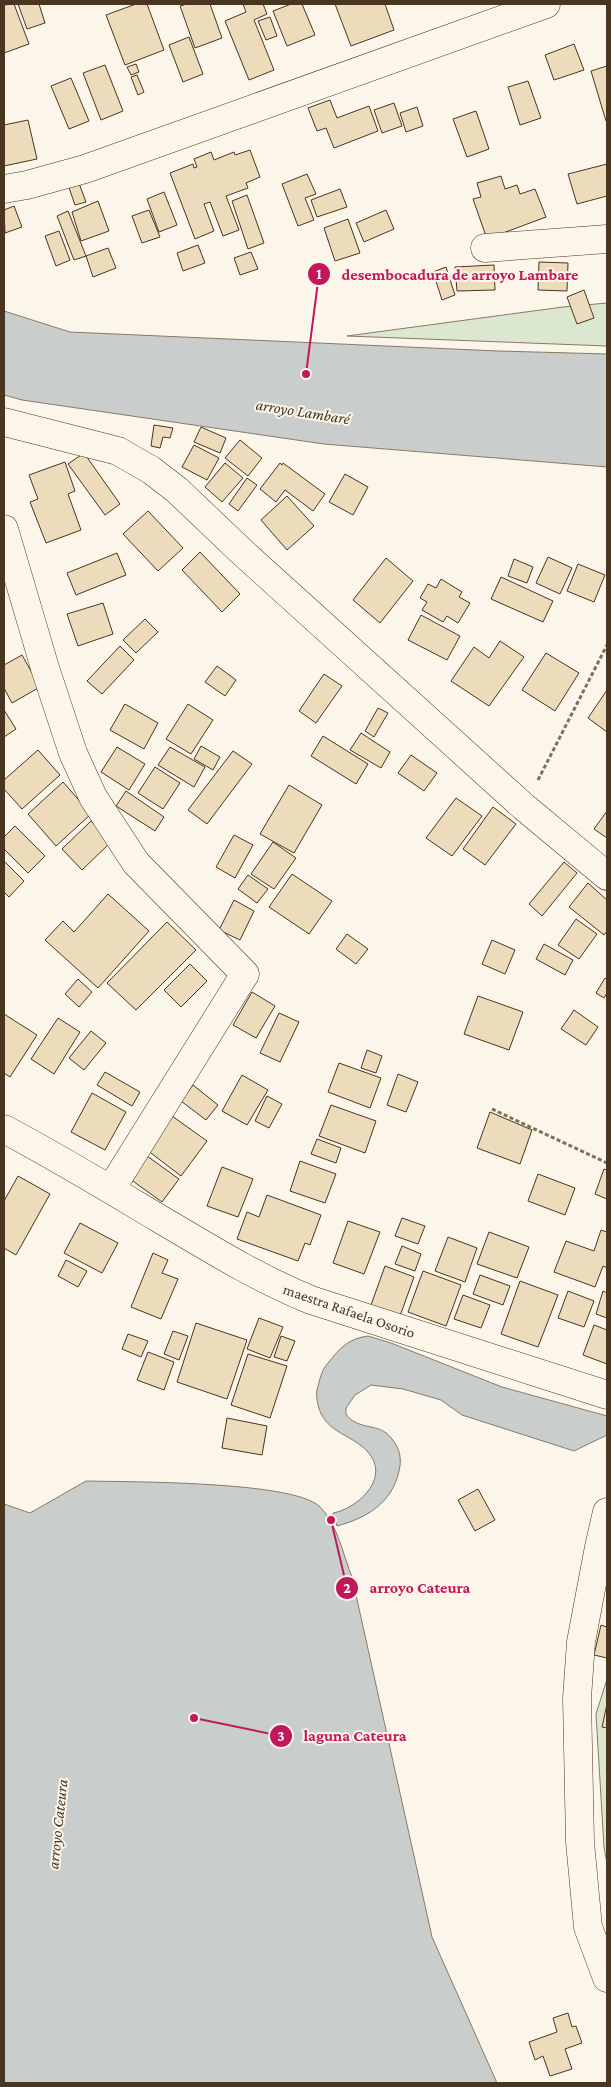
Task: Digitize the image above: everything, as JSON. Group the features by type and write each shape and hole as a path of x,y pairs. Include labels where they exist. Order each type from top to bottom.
{"street":[{"path":"4,189 27,185 85,169 546,4"},
{"path":"485,248 607,238"},
{"path":"4,422 118,452 151,470 178,490 241,551 524,807 607,876"},
{"path":"4,529 73,753 93,797 136,863 245,974 111,1189"},
{"name":"maestra Rafaela Osorio","path":"4,1129 56,1156 233,1263 278,1286 311,1300 607,1395"},
{"path":"607,1512 598,1547 581,1642 577,1698 580,1842 588,1926 607,1978"}],"path":[{"path":"524,807 607,645"},
{"path":"492,1109 607,1164"}],"green space":[{"path":"607,303 607,346 347,336 563,307"},
{"path":"607,1679 607,1864 604,1847 596,1714"}],"water":[{"name":"arroyo Lambaré","path":"4,311 70,332 607,354 607,467 324,444 22,400 4,395"},
{"path":"368,1336 391,1343 502,1387 607,1416 607,1435 574,1451 462,1415 441,1400 403,1389 371,1385 355,1395 346,1408 346,1414 355,1422 379,1429 388,1435 399,1450 399,1471 391,1492 377,1508 358,1519 337,1526 333,1513 351,1506 367,1492 373,1484 375,1465 365,1449 327,1423 318,1405 317,1390 324,1369 337,1352 355,1339"},
{"path":"86,1481 208,1484 244,1487 303,1498 319,1506 325,1513 339,1539 352,1577 432,1937 497,2083 4,2083 4,1504 30,1513"}],"building":[{"path":"14,4 29,44 4,53 4,5"},
{"path":"18,4 39,4 45,23 27,29"},
{"path":"136,4 147,4 164,50 125,65 106,15"},
{"path":"187,4 210,4 222,38 195,48 180,6"},
{"path":"243,4 263,4 267,14 254,20 274,70 249,80 225,21 246,12"},
{"path":"291,4 302,4 315,35 287,46 273,11"},
{"path":"335,4 385,4 394,30 351,46"},
{"path":"270,17 277,36 266,40 258,21"},
{"path":"189,37 203,74 183,82 169,45"},
{"path":"574,44 584,70 554,80 545,55"},
{"path":"136,64 139,72 131,75 127,67"},
{"path":"105,65 123,111 101,120 83,73"},
{"path":"607,66 607,121 606,121 591,71"},
{"path":"137,75 144,92 138,95 131,77"},
{"path":"71,78 89,121 69,129 51,86"},
{"path":"528,81 541,118 520,125 508,87"},
{"path":"330,100 337,118 369,106 378,131 334,148 326,128 317,131 308,108"},
{"path":"394,103 402,126 382,133 374,110"},
{"path":"417,107 423,126 406,132 400,113"},
{"path":"476,111 489,149 467,157 453,119"},
{"path":"28,120 37,159 4,166 4,125"},
{"path":"250,150 260,177 246,183 248,188 226,196 239,230 223,236 210,202 204,204 214,231 195,239 170,173 193,164 194,168 197,167 194,159 211,152 214,160 234,152 235,155"},
{"path":"607,164 607,196 577,204 568,174"},
{"path":"307,174 316,194 305,198 314,220 298,226 282,184"},
{"path":"501,176 505,189 517,185 520,194 535,189 546,217 487,239 473,199 481,197 477,183"},
{"path":"77,178 86,202 75,205 67,182"},
{"path":"340,189 347,207 317,217 311,200"},
{"path":"164,192 177,225 159,232 147,199"},
{"path":"247,195 264,243 248,249 232,201"},
{"path":"98,201 109,231 81,241 72,212"},
{"path":"14,206 22,227 5,233 4,210"},
{"path":"149,210 160,237 142,243 132,216"},
{"path":"386,210 394,229 364,242 356,223"},
{"path":"68,211 86,256 74,260 57,216"},
{"path":"348,219 360,253 335,261 324,228"},
{"path":"59,231 70,260 56,266 45,236"},
{"path":"198,245 205,263 183,271 177,253"},
{"path":"108,248 116,268 93,277 86,256"},
{"path":"251,252 258,269 240,275 234,258"},
{"path":"539,262 568,263 567,291 538,290"},
{"path":"494,265 495,290 457,291 455,267"},
{"path":"446,267 455,295 442,300 433,272"},
{"path":"584,290 594,318 577,324 567,297"},
{"path":"154,425 173,428 170,438 163,437 160,448 151,446"},
{"path":"201,427 226,438 220,453 194,442"},
{"path":"240,440 262,458 248,476 225,458"},
{"path":"194,445 219,458 207,480 182,467"},
{"path":"84,453 120,504 105,515 68,464"},
{"path":"65,462 75,491 68,494 81,530 46,543 30,502 38,499 29,475"},
{"path":"225,463 243,478 222,502 205,487"},
{"path":"280,463 282,465 283,463 325,494 313,511 285,490 276,502 260,489"},
{"path":"345,474 368,487 353,515 329,502"},
{"path":"247,478 257,485 238,511 229,504"},
{"path":"287,496 314,526 287,550 261,520"},
{"path":"148,511 183,548 158,571 123,534"},
{"path":"200,552 240,594 222,612 182,570"},
{"path":"117,553 126,575 76,595 67,573"},
{"path":"548,557 572,568 560,594 536,583"},
{"path":"386,558 413,581 380,623 353,600"},
{"path":"514,559 533,567 527,583 508,576"},
{"path":"578,564 605,575 594,602 567,591"},
{"path":"501,577 553,601 543,622 491,599"},
{"path":"441,579 462,592 459,597 470,603 458,623 447,616 443,622 422,610 427,602 420,598 428,584 436,588"},
{"path":"103,603 113,634 78,646 67,614"},
{"path":"421,615 460,636 447,660 408,640"},
{"path":"145,619 158,632 136,653 123,640"},
{"path":"500,641 524,657 489,706 451,681 474,647 489,658"},
{"path":"120,646 134,660 102,694 87,681"},
{"path":"546,653 579,673 555,711 522,690"},
{"path":"22,655 40,687 12,703 4,688 4,665"},
{"path":"217,666 236,680 225,696 205,682"},
{"path":"324,674 342,686 316,723 299,711"},
{"path":"607,690 607,732 588,718"},
{"path":"125,704 158,723 144,749 110,730"},
{"path":"188,704 213,720 191,754 166,739"},
{"path":"378,708 388,713 374,737 365,731"},
{"path":"4,710 16,729 4,737"},
{"path":"361,733 390,752 381,768 350,750"},
{"path":"323,736 368,764 356,784 311,756"},
{"path":"201,746 220,757 213,770 194,759"},
{"path":"117,747 145,764 129,790 101,772"},
{"path":"170,747 205,767 194,787 158,765"},
{"path":"38,750 60,775 22,809 4,789 4,780"},
{"path":"233,751 252,764 207,824 188,810"},
{"path":"411,755 437,773 424,791 398,773"},
{"path":"155,767 180,783 163,809 138,793"},
{"path":"63,782 91,814 56,846 28,814"},
{"path":"289,785 322,805 294,853 260,834"},
{"path":"126,791 164,817 155,831 116,806"},
{"path":"456,798 482,816 452,856 426,838"},
{"path":"493,807 516,824 485,865 463,849"},
{"path":"607,811 607,838 594,829"},
{"path":"91,821 111,842 82,870 62,849"},
{"path":"15,826 45,856 28,873 4,849 4,837"},
{"path":"234,835 253,845 235,878 216,867"},
{"path":"273,842 296,858 274,889 251,874"},
{"path":"4,861 24,881 9,897 4,892"},
{"path":"564,862 577,873 542,916 529,904"},
{"path":"292,874 332,901 309,934 269,907"},
{"path":"248,875 268,889 257,903 238,889"},
{"path":"588,883 607,900 607,931 604,935 569,907"},
{"path":"108,894 149,931 98,988 45,940 63,921 74,932"},
{"path":"234,900 254,911 240,940 219,930"},
{"path":"576,919 597,934 579,959 558,945"},
{"path":"167,922 196,950 136,1010 107,983"},
{"path":"347,934 368,949 356,964 336,949"},
{"path":"492,940 515,950 505,974 482,964"},
{"path":"544,944 573,960 565,975 536,959"},
{"path":"190,964 207,981 181,1007 164,990"},
{"path":"605,978 607,980 607,993 604,998 596,993"},
{"path":"78,979 92,992 79,1007 65,994"},
{"path":"252,992 275,1006 256,1038 233,1025"},
{"path":"478,996 523,1012 509,1050 464,1034"},
{"path":"574,1010 598,1027 586,1045 561,1029"},
{"path":"279,1013 299,1022 280,1062 260,1053"},
{"path":"4,1014 37,1035 10,1077 4,1073"},
{"path":"58,1018 80,1032 54,1074 31,1059"},
{"path":"91,1031 106,1043 84,1070 69,1058"},
{"path":"367,1050 382,1056 376,1073 361,1068"},
{"path":"339,1063 381,1078 370,1108 328,1092"},
{"path":"105,1072 140,1092 132,1106 97,1085"},
{"path":"398,1074 418,1082 406,1112 387,1105"},
{"path":"242,1075 268,1090 247,1125 222,1111"},
{"path":"193,1085 218,1105 206,1120 181,1101"},
{"path":"92,1093 126,1112 105,1150 71,1132"},
{"path":"267,1096 282,1104 269,1128 255,1121"},
{"path":"331,1105 376,1121 365,1153 319,1136"},
{"path":"490,1112 532,1130 520,1164 477,1148"},
{"path":"172,1116 207,1141 181,1176 147,1150"},
{"path":"317,1139 341,1148 336,1163 311,1154"},
{"path":"147,1156 179,1179 162,1202 130,1179"},
{"path":"300,1161 336,1174 325,1203 290,1191"},
{"path":"222,1167 253,1179 238,1217 207,1206"},
{"path":"604,1169 607,1170 607,1199 595,1194"},
{"path":"538,1174 575,1188 565,1215 528,1201"},
{"path":"18,1176 50,1194 16,1255 4,1248 4,1201"},
{"path":"267,1195 321,1215 310,1245 305,1243 298,1261 237,1239 247,1212 259,1217"},
{"path":"402,1218 425,1226 418,1244 395,1236"},
{"path":"348,1221 380,1232 364,1274 333,1263"},
{"path":"80,1223 118,1243 102,1273 64,1253"},
{"path":"601,1230 607,1232 607,1268 603,1266 595,1287 554,1272 566,1241 594,1251"},
{"path":"489,1232 529,1247 517,1278 477,1264"},
{"path":"448,1237 477,1248 465,1282 435,1271"},
{"path":"402,1246 421,1254 415,1271 395,1264"},
{"path":"153,1253 168,1260 162,1273 178,1279 161,1319 131,1307"},
{"path":"66,1260 87,1271 78,1287 58,1276"},
{"path":"385,1266 414,1277 400,1316 371,1305"},
{"path":"423,1271 461,1285 446,1326 408,1312"},
{"path":"480,1275 510,1286 503,1305 473,1294"},
{"path":"520,1281 558,1295 538,1347 501,1334"},
{"path":"568,1291 594,1301 584,1327 558,1318"},
{"path":"603,1291 607,1293 607,1318 596,1314"},
{"path":"463,1295 490,1305 481,1328 454,1319"},
{"path":"259,1318 283,1327 270,1358 247,1349"},
{"path":"196,1323 247,1340 227,1399 177,1382"},
{"path":"594,1325 607,1330 607,1364 583,1355"},
{"path":"173,1331 188,1336 179,1360 164,1354"},
{"path":"128,1334 148,1341 141,1357 122,1349"},
{"path":"281,1336 295,1341 287,1361 274,1357"},
{"path":"148,1352 174,1362 164,1390 137,1380"},
{"path":"248,1354 287,1366 270,1418 231,1405"},
{"path":"227,1418 267,1426 262,1455 222,1448"},
{"path":"478,1489 495,1520 475,1531 458,1500"},
{"path":"601,1625 607,1627 607,1658 594,1655"},
{"path":"607,1704 607,1728 602,1727"},
{"path":"568,2013 572,2027 576,2026 582,2043 565,2049 572,2069 550,2076 543,2056 535,2060 529,2042 557,2032 553,2018"}],"place":[{"name":"desembocadura de arroyo Lambare","path":"306,374"},
{"name":"arroyo Cateura","path":"331,1520"},
{"name":"laguna Cateura","path":"194,1718"}]}
